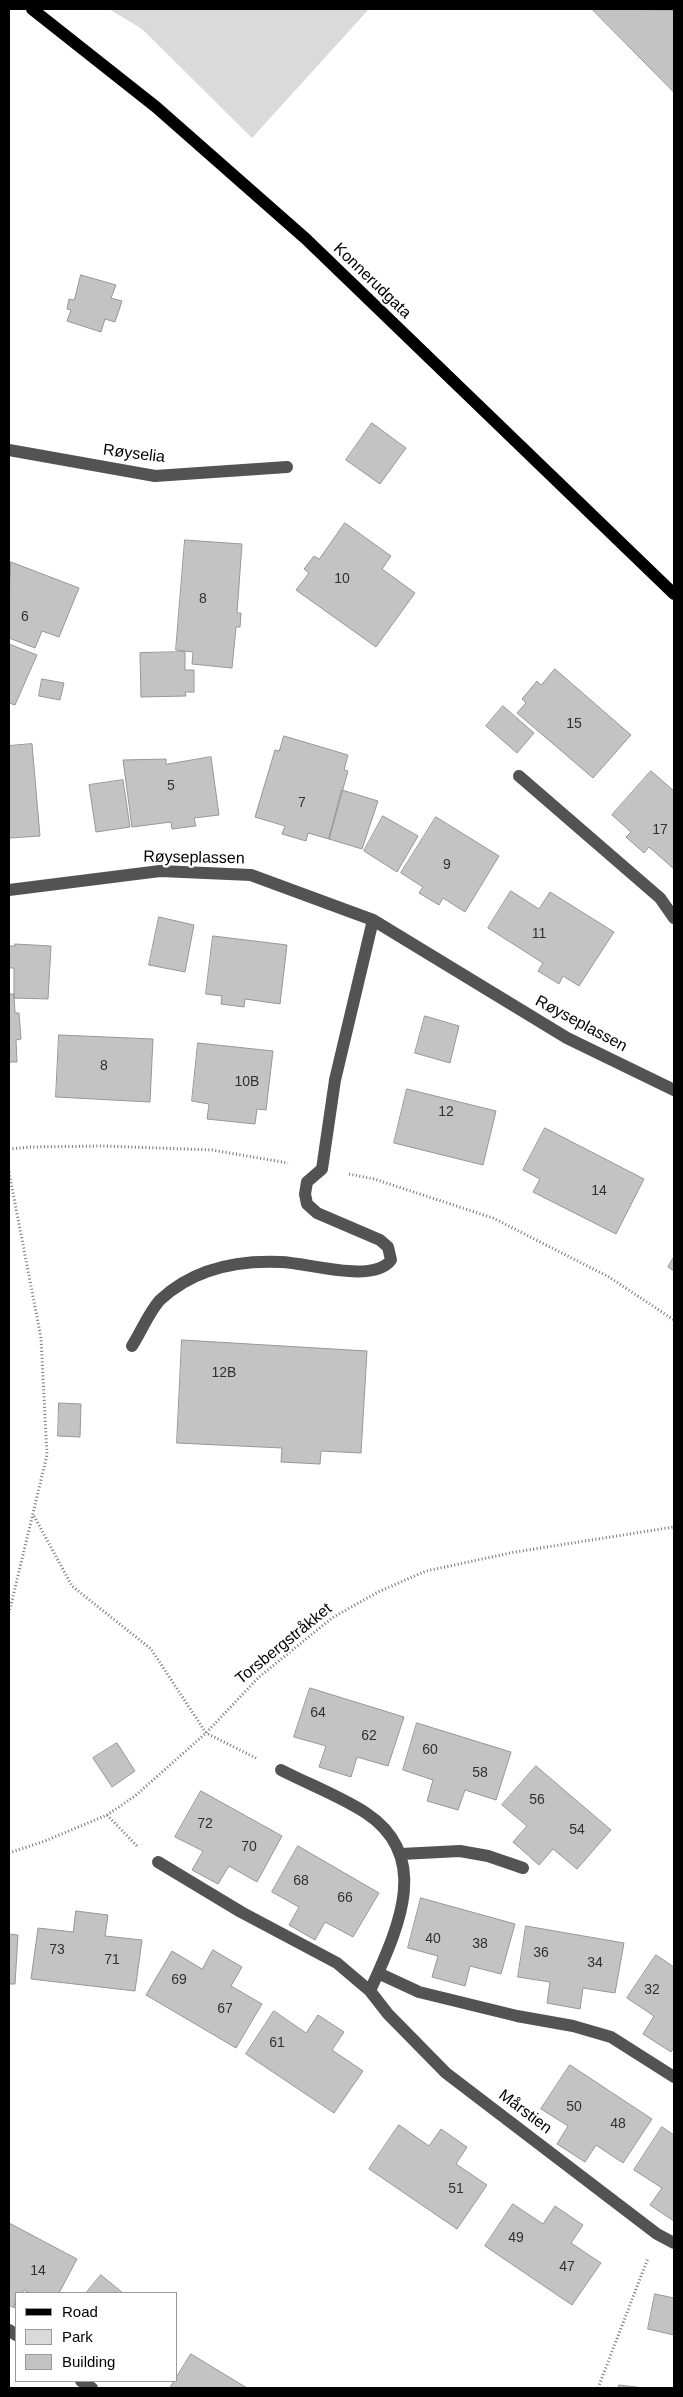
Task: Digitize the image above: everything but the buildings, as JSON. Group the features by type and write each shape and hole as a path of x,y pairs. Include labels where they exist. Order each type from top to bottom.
{"main road":[{"name":"Konnerudgata","path":"32,9 156,106 306,239 674,594"}],"street":[{"name":"Røyselia","path":"9,450 155,476 287,467"},
{"path":"519,776 660,898 674,918"},
{"name":"Røyseplassen","path":"9,890 160,871 250,875 373,920 567,1038 674,1090"},
{"path":"132,1346 159,1302 178,1286 205,1271 248,1262 274,1262 368,1272 386,1268 391,1260 388,1248 380,1240 317,1213 307,1204 305,1194 307,1182 322,1168 335,1080 373,920"},
{"path":"281,1770 366,1813 395,1841 401,1854 405,1876 405,1893 395,1929 370,1991"},
{"path":"401,1854 460,1851 488,1856 523,1868"},
{"name":"Mårstien","path":"158,1862 241,1912 337,1963 370,1991 388,2014 446,2073 657,2234 674,2243"},
{"path":"378,1973 418,1992 517,2016 573,2026 611,2037 674,2077"}],"path":[{"path":"9,1172 41,1338 47,1455 9,1613"},
{"path":"33,1515 72,1586 151,1649 206,1733 281,1770"},
{"name":"Torsbergstråkket","path":"9,1853 45,1841 107,1815 135,1796 206,1733 259,1677 332,1618 378,1592 435,1570 515,1552 674,1527"},
{"path":"107,1815 137,1846 158,1862"},
{"path":"598,2388 657,2234"}],"green space":[{"path":"109,9 369,9 252,138 142,29"}]}
